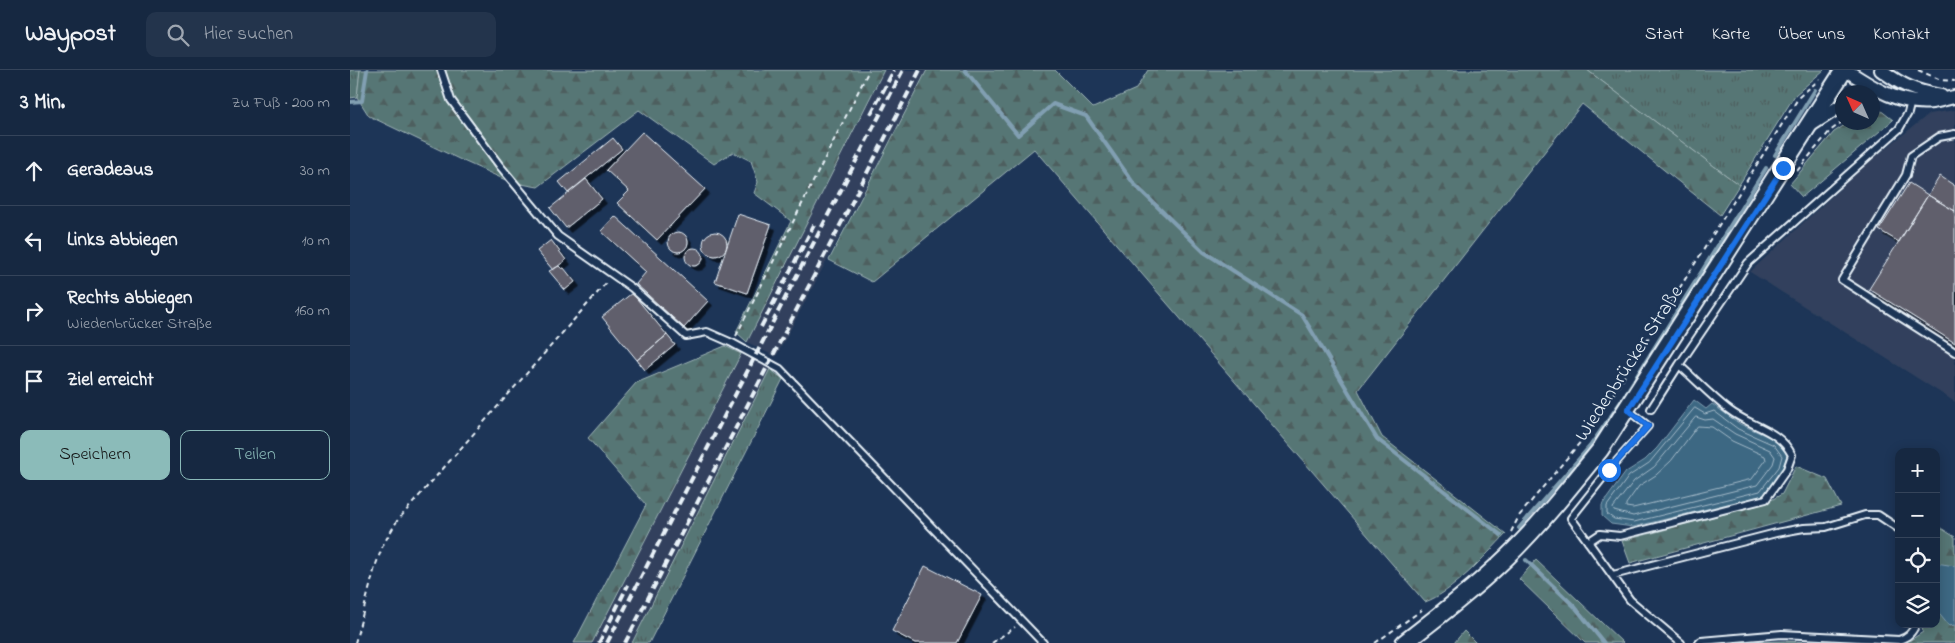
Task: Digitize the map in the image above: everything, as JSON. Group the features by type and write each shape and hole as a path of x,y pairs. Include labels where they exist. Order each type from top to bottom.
{"street":[{"path":"1845,70 1889,95 1911,101 1932,102 1951,97"},
{"name":"Wiedenbrücker Straße","path":"1404,643 1440,615 1507,557 1560,499 1600,450 1628,410 1845,70"},
{"path":"1881,70 1902,85 1921,92 1951,97"},
{"path":"1880,95 1889,95"},
{"path":"1809,127 1835,110"}],"lane":[{"path":"441,70 450,100 500,166 558,236 632,288 686,336 707,332 780,369 1043,643"},
{"path":"1651,409 1748,263 1899,129 1908,113 1911,101"},
{"path":"1955,134 1940,136 1910,156 1906,175 1842,280 1955,352"},
{"path":"1588,542 1600,534 1620,536 1766,499 1787,469 1792,455 1787,445 1780,438 1729,410 1680,365"},
{"path":"1628,410 1648,426 1609,470 1571,518 1630,600 1681,643"},
{"path":"1613,575 1776,533 1804,528 1826,527 1865,515 1878,515 1895,526"},
{"path":"1699,643 1701,641 1782,634 1899,640 1906,638 1914,628"}],"path":[{"path":"732,343 869,70"},
{"path":"1918,70 1941,80 1955,80"},
{"path":"1510,534 1519,516 1582,440 1604,409 1799,97 1821,78"},
{"path":"355,643 374,567 383,545 397,521 614,274"},
{"path":"1375,643 1426,608"},
{"path":"992,643 1022,621"}],"shaded area":[{"path":"884,70 927,70 776,357 747,342"},
{"path":"1955,110 1955,402 1750,272 1871,160 1929,114"},
{"path":"741,354 770,369 632,643 592,643"}],"green space":[{"path":"350,70 360,70 357,97 350,98"},
{"path":"360,70 884,70 747,342 736,332 791,221 754,193 758,182 751,161 733,152 714,164 639,110 538,187 510,182 369,116 357,97"},
{"path":"927,70 1055,70 1093,108 1136,89 1148,70 1587,70 1739,185 1720,215 1582,104 1358,390 1382,437 1506,534 1457,582 1446,591 1425,602 1034,149 872,282 829,260"},
{"path":"1587,70 1824,70 1795,95 1739,185"},
{"path":"1880,110 1893,120 1802,197 1790,184 1837,130 1880,130"},
{"path":"725,346 741,354 592,643 574,643 646,505 588,438 636,383"},
{"path":"770,369 783,379 649,643 632,643"},
{"path":"1796,466 1827,479 1841,506 1630,563 1622,541 1766,503 1782,494"},
{"path":"1940,528 1955,537 1955,643 1906,643 1923,632 1922,628 1940,628"},
{"path":"1536,560 1623,643 1585,643 1519,579"},
{"path":"1464,631 1476,643 1454,643"},
{"path":"1784,641 1852,643 1730,643"}],"water":[{"path":"1694,400 1706,409 1712,404 1740,424 1778,441 1787,455 1783,469 1764,495 1633,527 1611,524 1602,516 1602,505 1626,472 1645,460 1657,448"},
{"path":"1940,564 1955,566 1955,625 1949,626 1940,615"}],"building":[{"path":"642,132 705,189 657,240 617,203 629,191 606,170"},
{"path":"613,138 622,149 568,193 559,182"},
{"path":"1940,176 1955,186 1955,211 1928,195"},
{"path":"586,179 602,199 566,228 550,208"},
{"path":"1909,183 1928,195 1899,242 1879,230"},
{"path":"1928,195 1955,211 1955,343 1869,289"},
{"path":"738,214 771,225 747,293 715,282"},
{"path":"615,216 708,301 684,328 636,284 646,272 601,231"},
{"path":"678,232 685,235 688,242 685,249 678,252 671,249 668,242 671,235"},
{"path":"715,232 724,235 727,244 724,253 715,256 706,253 703,244 706,235"},
{"path":"551,240 566,260 553,270 537,251"},
{"path":"690,248 698,248 703,253 701,264 690,266 685,261 685,253"},
{"path":"559,266 562,269 564,268 575,282 565,290 549,271"},
{"path":"632,293 667,335 637,360 602,317"},
{"path":"667,335 675,345 645,370 637,360"},
{"path":"925,566 982,595 957,643 915,643 892,631"}],"waterway":[{"path":"350,102 362,101 367,70"},
{"path":"965,70 1018,135 1053,104 1086,116 1134,184 1204,252 1302,315 1377,439 1501,535"},
{"path":"1775,155 1815,90"},
{"path":"1519,528 1591,445 1620,403 1766,168"},
{"path":"1526,560 1575,607 1604,643"}],"railway":[{"path":"871,114 894,70"},
{"path":"607,643 903,70"},
{"path":"625,643 920,70"},
{"path":"761,327 814,225"},
{"path":"599,643 628,585"}],"route":[{"path":"1609,470 1648,426 1628,410 1783,168"}]}
